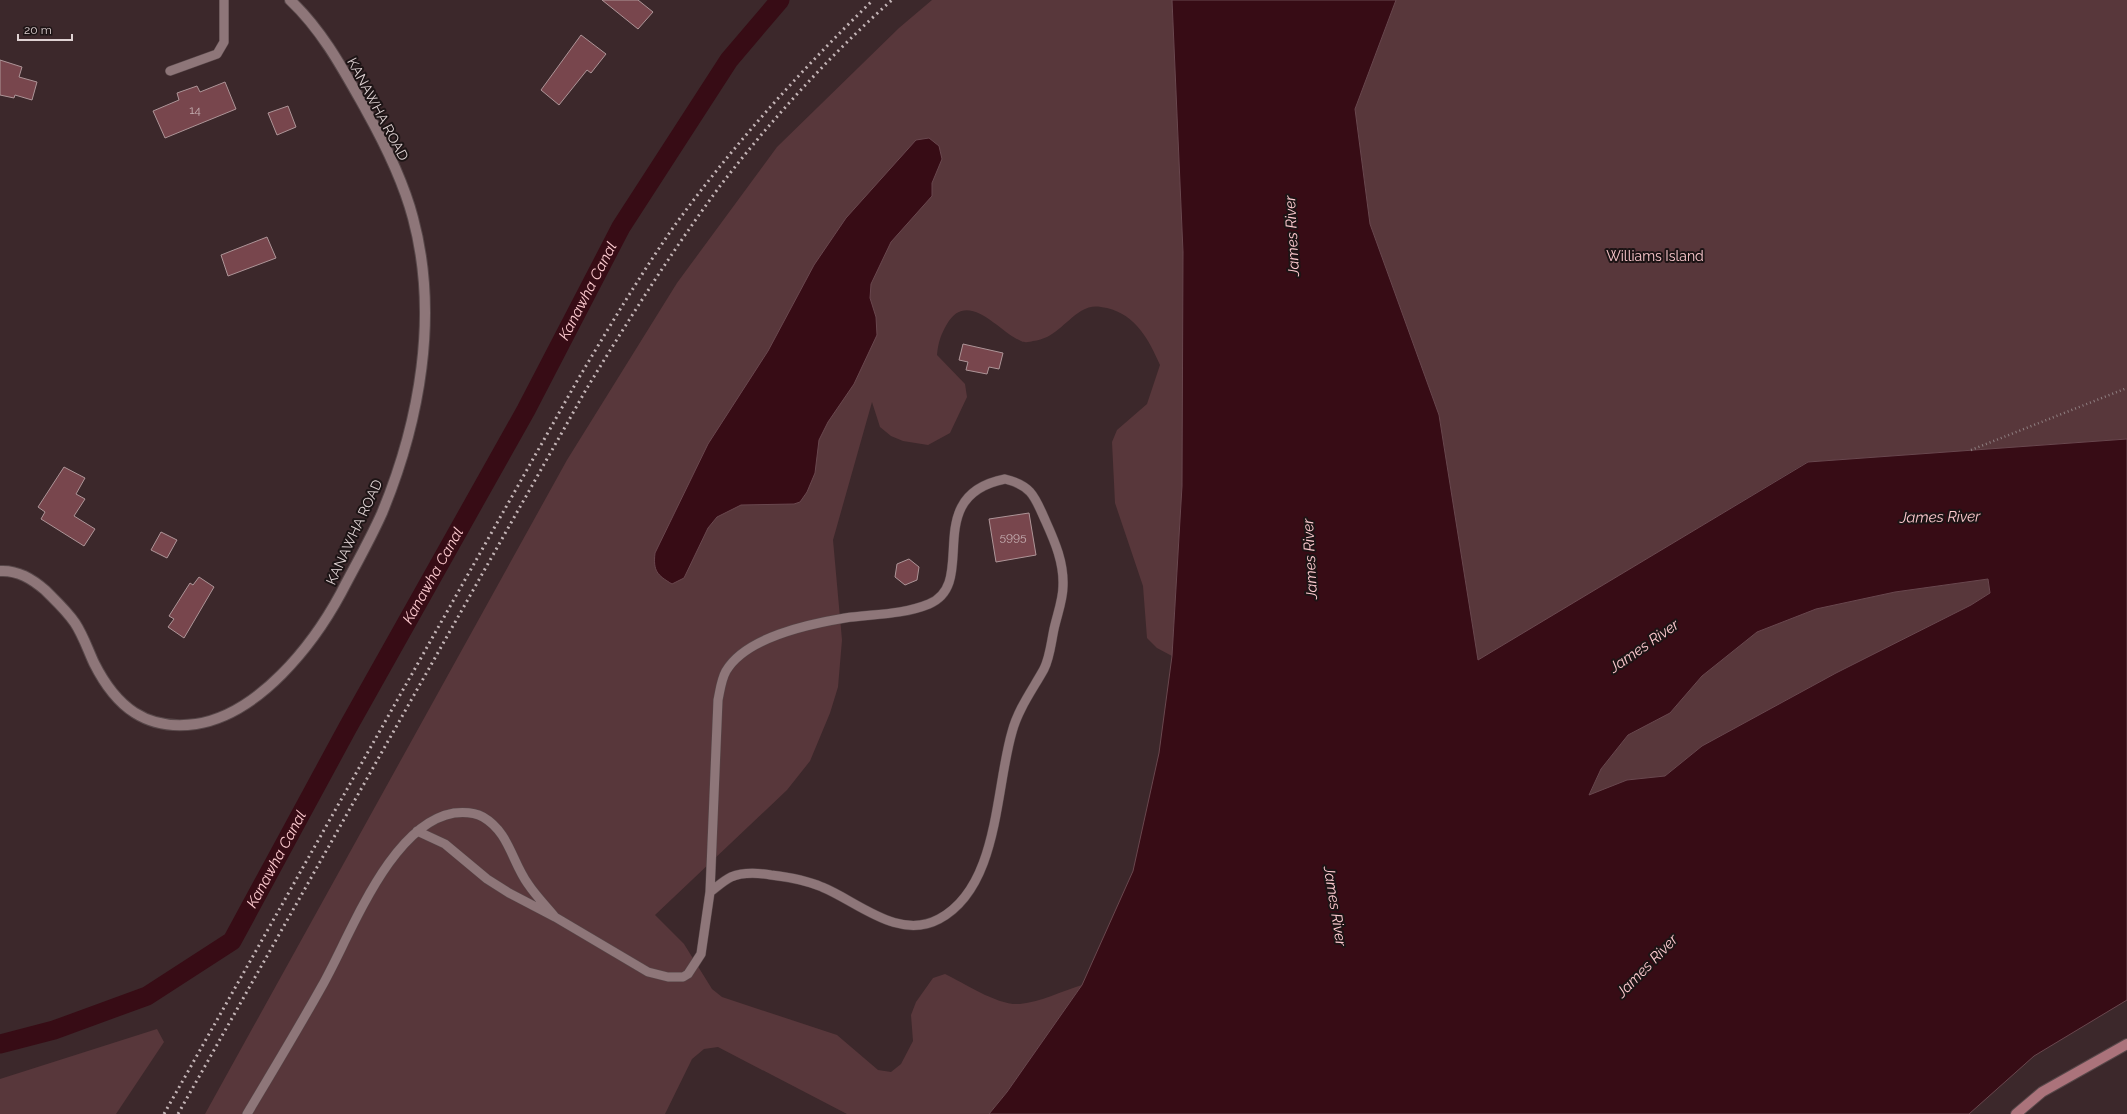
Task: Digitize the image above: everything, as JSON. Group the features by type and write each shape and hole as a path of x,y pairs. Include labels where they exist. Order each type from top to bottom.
{"street":[{"name":"KANAWHA ROAD","path":"0,571 8,571 23,575 57,601 77,625 96,666 111,690 128,708 142,717 161,725 174,726 200,723 219,717 253,697 288,669 309,644 335,603 365,549 398,471 413,416 420,380 424,342 426,300 422,262 412,214 402,185 383,141 324,39 308,16 290,0"},
{"path":"2016,1114 2042,1092 2127,1044"}],"lane":[{"path":"170,71 217,54 224,42 224,0"},
{"path":"418,831 445,844 487,879 509,893 555,917 648,972 683,977 688,974 703,948 710,892 718,700 722,681 731,665 746,651 762,641 802,628 845,618 896,612 931,603 941,595 947,586 951,575 956,528 960,508 966,498 975,490 988,483 1005,479 1019,483 1027,488 1035,497 1058,552 1062,570 1063,587 1048,658 1012,730 987,854 979,877 967,895 950,912 937,920 922,925 908,925 885,919 822,887 791,878 751,873 733,876 710,892"},
{"path":"247,1114 310,1008 379,878 397,851 429,822 442,815 470,813 482,817 494,825 505,838 527,883 555,917"}],"path":[{"path":"1971,450 2127,388"}],"green space":[{"path":"932,0 1172,0 1183,252 1182,486 1172,656 1157,648 1147,638 1143,586 1115,503 1112,442 1117,430 1147,404 1160,365 1146,338 1134,323 1126,316 1117,311 1094,306 1081,311 1047,337 1040,340 1027,342 1022,342 984,316 974,311 964,310 955,314 943,331 937,355 965,384 967,397 950,433 928,445 903,441 891,436 880,427 872,402 833,540 842,640 838,687 830,713 810,761 787,790 655,915 684,944 712,989 722,997 837,1035 878,1070 891,1072 901,1064 913,1041 911,1015 916,1002 933,978 945,974 992,998 1011,1004 1036,1001 1082,985 1007,1092 989,1114 847,1114 718,1047 704,1049 692,1059 665,1114 205,1114 567,460 677,283 777,147 899,28"},
{"name":"Williams Island","path":"1396,0 2127,0 2127,439 1807,462 1478,661 1439,415 1370,224 1355,109"},
{"path":"1988,579 1990,593 1971,605 1836,673 1702,746 1665,776 1627,780 1589,796 1601,769 1628,735 1670,713 1702,676 1757,632 1816,609 1895,592"},
{"path":"157,1029 164,1042 116,1114 0,1114 0,1079"}],"water":[{"name":"James River","path":"1172,0 1396,0 1355,109 1370,224 1439,415 1478,660 1808,462 2127,439 2127,1000 2034,1056 1969,1114 989,1114 1007,1092 1082,985 1133,871 1159,753 1172,656 1182,486 1183,252","holes":["1988,579 1990,593 1971,605 1836,673 1702,746 1665,776 1627,780 1589,795 1601,769 1628,735 1670,713 1702,676 1757,632 1816,609 1895,592"]},
{"path":"929,138 939,146 942,159 932,183 932,196 891,242 871,284 870,298 876,317 877,335 854,384 828,422 819,440 815,473 807,492 800,502 794,504 741,505 717,517 708,528 684,578 672,584 657,572 655,553 708,444 768,351 814,265 846,218 916,140"}],"building":[{"path":"602,0 638,0 653,12 638,29"},
{"path":"581,35 606,54 591,73 587,70 559,105 541,90"},
{"path":"0,60 22,67 19,77 37,82 32,100 15,95 14,98 0,95"},
{"path":"225,82 236,109 165,138 153,111 179,100 177,93 197,86 200,92"},
{"path":"288,106 296,127 277,135 268,113"},
{"path":"267,237 276,258 228,276 221,255"},
{"path":"963,344 1003,353 999,369 989,367 987,374 966,370 968,362 959,360"},
{"path":"64,467 85,478 76,494 85,499 74,516 95,529 84,546 41,519 45,512 38,507"},
{"path":"1029,513 1036,555 996,562 989,519"},
{"path":"161,532 177,540 167,558 151,550"},
{"path":"909,559 919,567 917,580 905,585 895,577 897,564"},
{"path":"199,577 214,587 184,638 168,627 174,619 169,616 190,583 193,585"}],"waterway":[{"name":"Kanawha Canal","path":"0,1044 54,1030 147,996 232,941 348,727 526,410 621,227 729,60 780,0"}],"railway":[{"path":"164,1114 577,381 612,322 662,244 697,195 769,108 820,53 873,0"},
{"path":"178,1114 587,388 635,311 668,260 739,161 823,66 892,0"}]}
